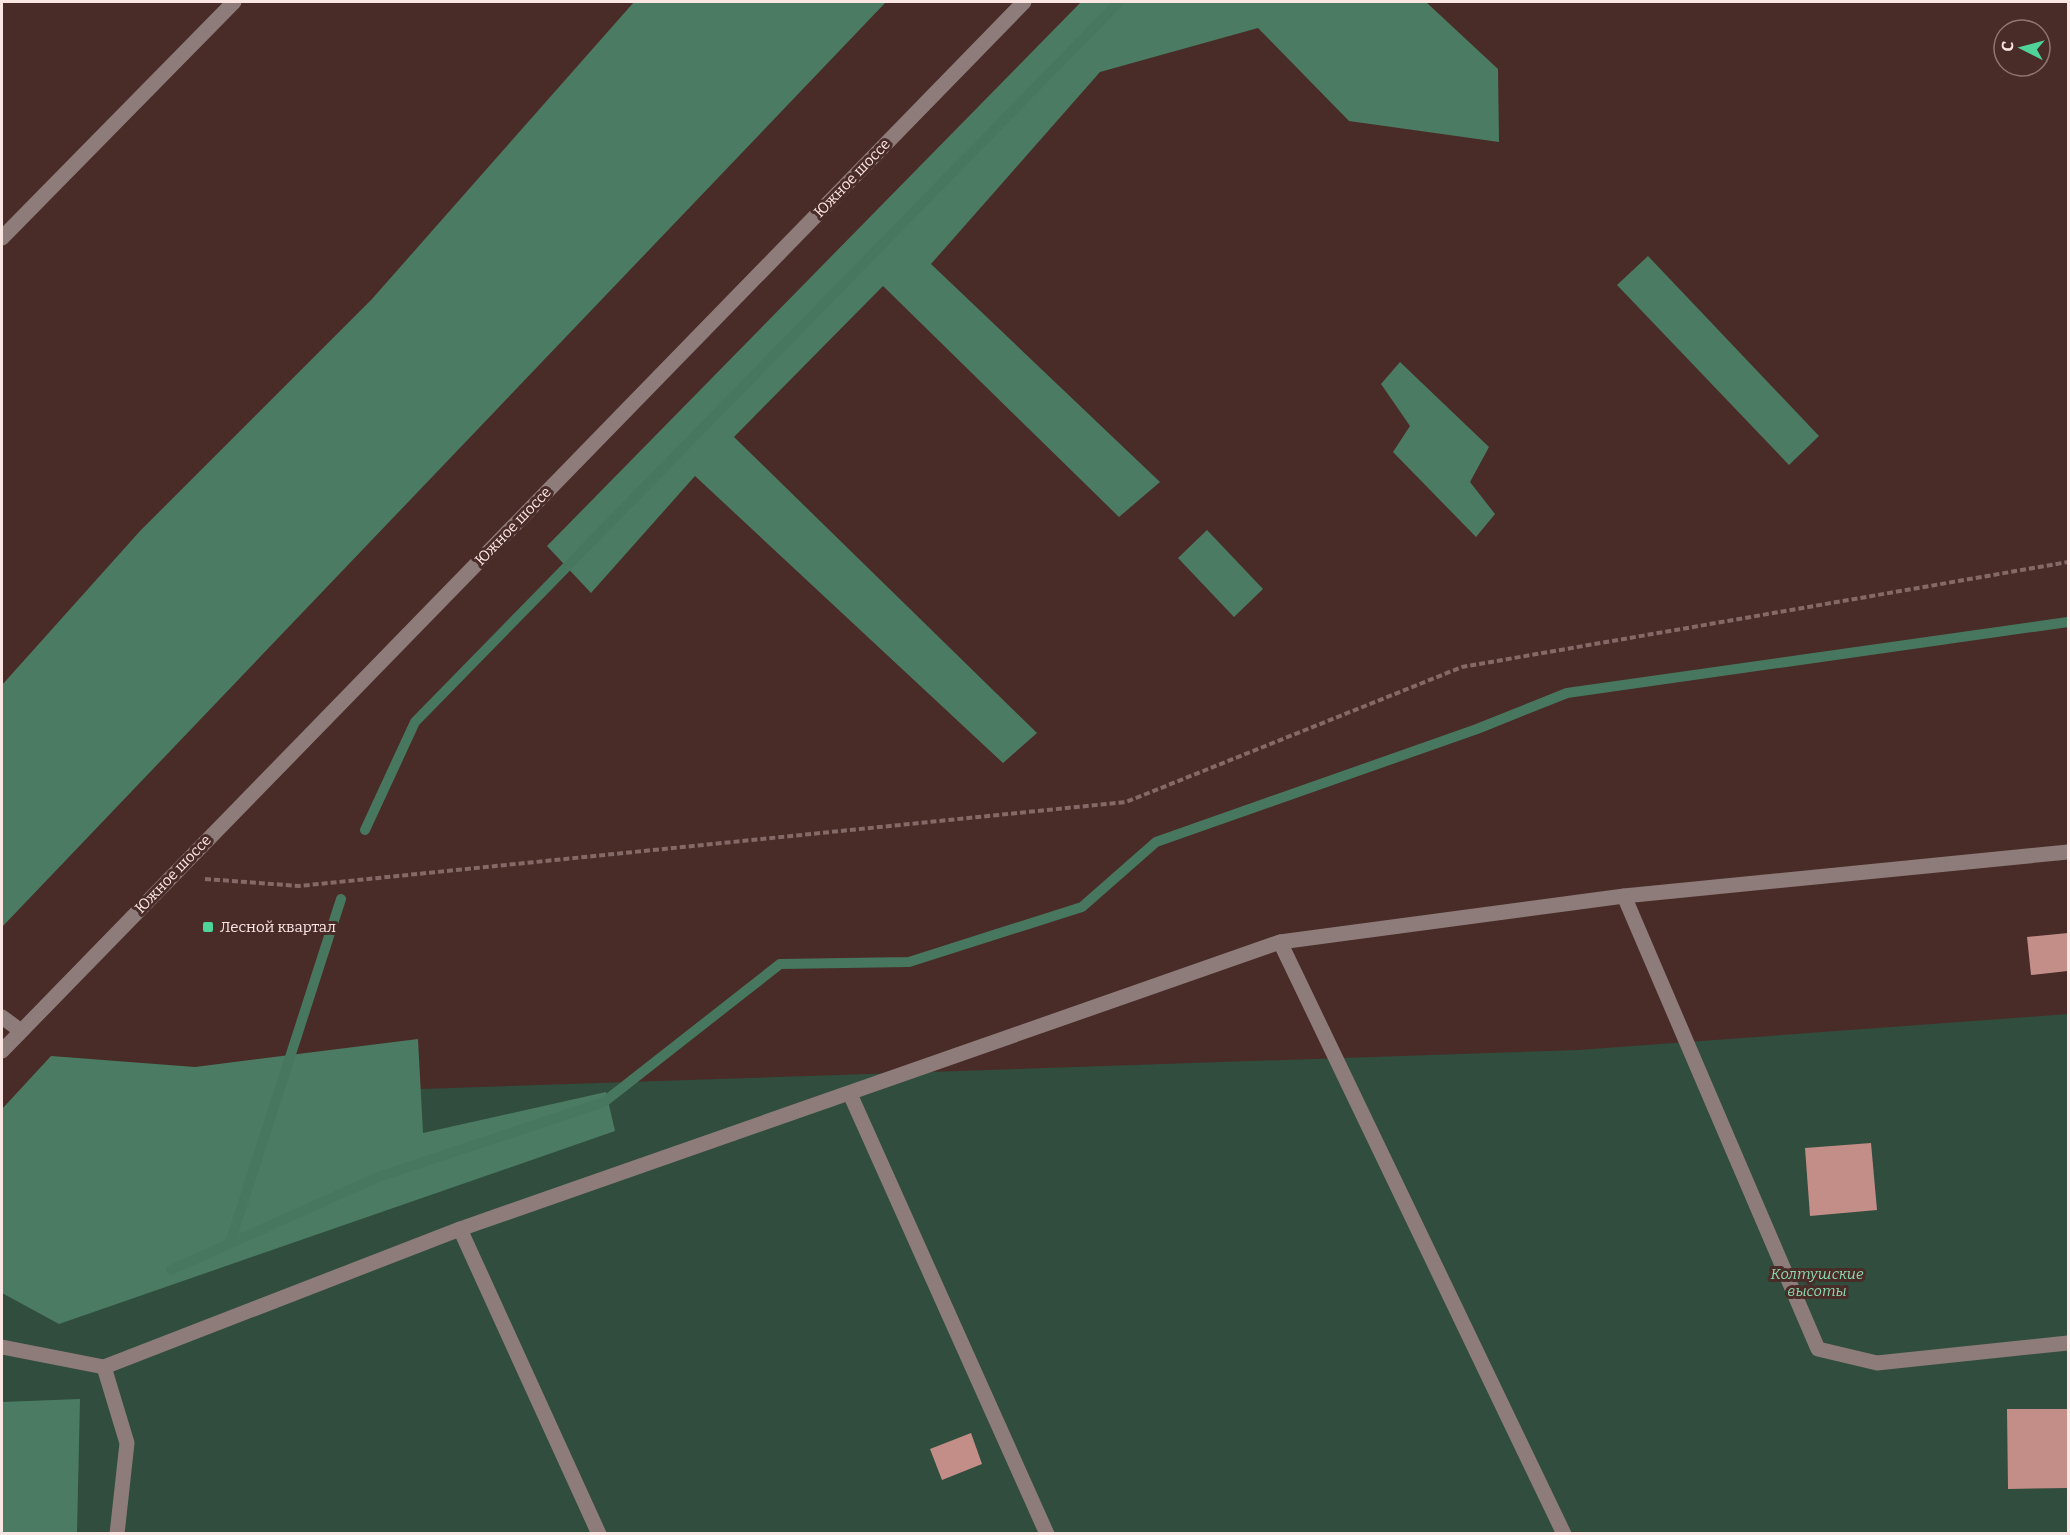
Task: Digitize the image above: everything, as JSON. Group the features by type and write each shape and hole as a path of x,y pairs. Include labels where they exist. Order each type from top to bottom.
{"street":[{"path":"2,238 234,2"},
{"name":"Южное шоссе","path":"2,1051 1024,2"},
{"path":"2,1347 104,1367 460,1229 1280,942 1624,896 2068,852"},
{"path":"1624,896 1818,1349 1877,1363 2068,1343"},
{"path":"1280,942 1564,1533"},
{"path":"2,1017 21,1031"},
{"path":"850,1094 1047,1533"},
{"path":"460,1229 599,1533"},
{"path":"104,1367 127,1443 117,1533"}],"path":[{"path":"171,877 299,886 1126,802 1462,667 2068,562"}],"green space":[{"path":"634,2 886,2 2,927 2,685 140,531 372,299"},
{"path":"1081,2 1426,2 1498,69 1499,142 1349,121 1258,28 1100,72 931,264 1160,482 1119,517 883,286 734,437 1037,733 1003,763 695,476 591,593 547,546"},
{"path":"1648,256 1819,436 1789,465 1617,285"},
{"path":"1400,362 1489,447 1470,482 1495,514 1476,537 1393,452 1410,426 1381,384"},
{"path":"1207,530 1263,589 1234,617 1178,558"},
{"name":"Колтушские высоты","path":"2068,1014 2068,1533 2,1533 2,1200 97,1100 1578,1050"},
{"path":"418,1039 423,1133 606,1092 615,1131 59,1324 2,1293 2,1109 51,1056 195,1067"},
{"path":"80,1399 77,1533 2,1533 2,1402"}],"building":[{"path":"2068,933 2068,971 2031,975 2027,937"},
{"path":"1871,1143 1877,1210 1810,1216 1805,1148"},
{"path":"2007,1409 2068,1409 2068,1488 2008,1489"},
{"path":"971,1433 982,1464 942,1480 930,1449"}],"waterway":[{"path":"365,830 415,722 1119,2"},
{"path":"171,1270 378,1177 604,1102 780,964 909,962 1082,907 1156,842 1477,729 1567,693 2068,622"},
{"path":"230,1243 341,899"}],"place":[{"name":"Лесной квартал","path":"208,927"}]}
